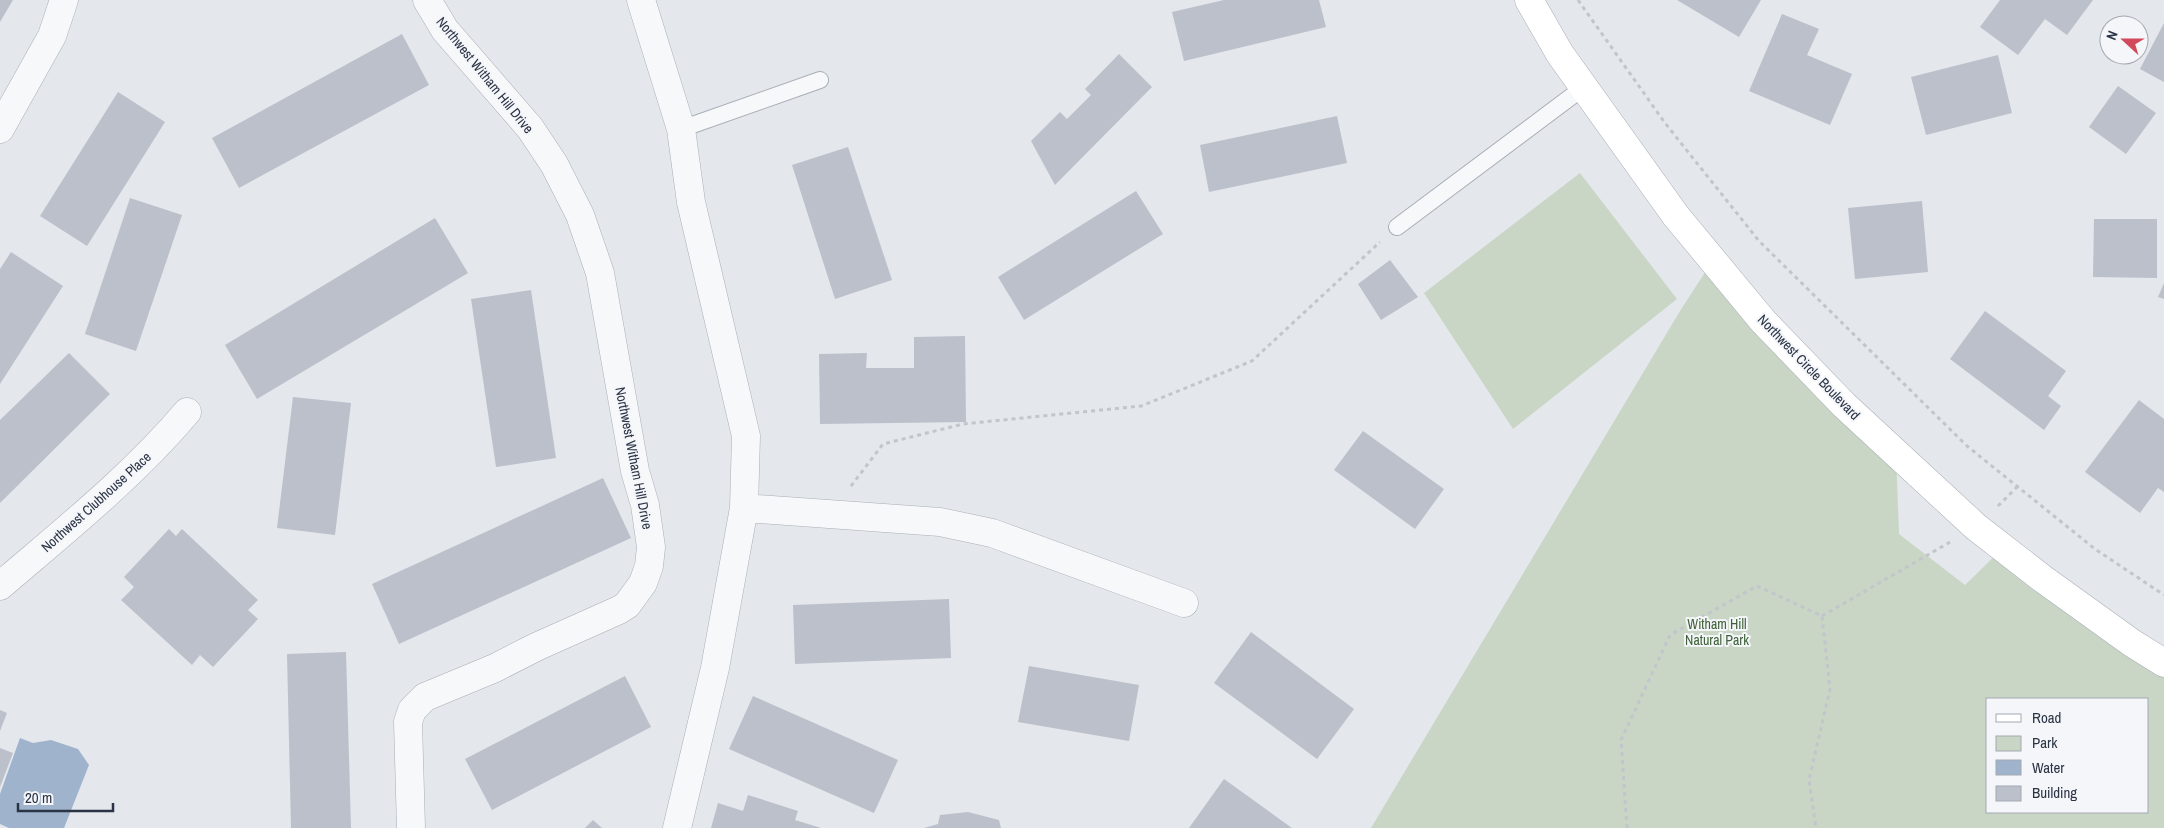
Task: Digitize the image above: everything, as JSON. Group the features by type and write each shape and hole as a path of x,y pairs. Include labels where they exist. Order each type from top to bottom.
{"main road":[{"name":"Northwest Circle Boulevard","path":"1529,0 1560,54 1676,216 1763,320 1844,405 1976,527 2051,585 2132,643 2164,663"}],"street":[{"path":"0,129 52,36 64,0"},
{"name":"Northwest Witham Hill Drive","path":"411,828 408,722 412,710 424,697 495,668 627,605 643,583 649,566 651,547 645,506 635,471 602,280 580,215 554,164 530,128 445,30 428,0"},
{"path":"641,0 681,129 691,202 746,436 744,508 715,668 677,828"},
{"name":"Northwest Clubhouse Place","path":"0,586 124,478 159,445 187,412"},
{"path":"744,508 940,522 992,533 1184,603"}],"lane":[{"path":"681,129 820,80"},
{"path":"1397,227 1584,87"}],"path":[{"path":"1578,0 1665,123 1759,241 1967,446 2095,549 2164,596"},
{"path":"830,514 883,444 963,424 1141,406 1252,361 1397,227"},
{"path":"1822,616 1976,527 2017,487"},
{"path":"1627,828 1621,740 1670,635 1757,586 1822,616"},
{"path":"1816,828 1809,780 1830,689 1822,616"}],"green space":[{"path":"1580,173 1677,299 1513,429 1424,293"},
{"name":"Witham Hill Natural Park","path":"1713,260 1896,454 1899,534 1965,585 2003,548 2164,663 2164,828 1371,828 1680,311"}],"water":[{"path":"20,738 33,743 51,740 78,749 89,765 64,828 9,828 0,824 0,794"}],"building":[{"path":"0,0 13,0 0,22"},
{"path":"1224,0 1319,0 1326,27 1184,61 1172,12"},
{"path":"1677,0 1761,0 1739,37"},
{"path":"2000,0 2093,0 2067,35 2045,19 2018,55 1980,27"},
{"path":"1782,14 1819,29 1807,55 1852,74 1830,125 1749,91"},
{"path":"2164,23 2164,82 2140,69 2142,65 2149,65 2149,52"},
{"path":"402,34 429,85 239,188 212,138"},
{"path":"1119,54 1152,87 1055,185 1031,141 1060,112 1067,119 1091,95 1085,89"},
{"path":"1998,55 2012,113 1926,135 1911,77"},
{"path":"2118,86 2156,113 2126,154 2089,127"},
{"path":"118,92 165,122 87,246 40,216"},
{"path":"1337,116 1347,163 1209,192 1200,145"},
{"path":"848,147 892,280 835,299 792,165"},
{"path":"1136,191 1163,234 1024,320 998,277"},
{"path":"130,198 182,215 136,351 85,334"},
{"path":"1922,201 1928,272 1855,279 1848,208"},
{"path":"435,218 468,273 257,399 225,345"},
{"path":"2094,219 2157,219 2157,278 2093,277"},
{"path":"11,252 63,286 0,384 0,269"},
{"path":"1390,260 1418,297 1381,320 1358,284"},
{"path":"2164,283 2164,299 2158,297"},
{"path":"531,290 556,458 496,467 471,299"},
{"path":"1985,311 2066,371 2048,396 2061,406 2044,430 1950,359"},
{"path":"965,336 966,422 820,424 819,354 867,353 866,368 914,368 914,337"},
{"path":"69,353 110,394 0,503 0,420"},
{"path":"293,397 351,403 335,535 277,528"},
{"path":"2139,400 2164,419 2164,492 2158,488 2140,513 2085,472"},
{"path":"1363,431 1444,489 1415,529 1334,470"},
{"path":"603,478 631,538 399,644 372,584"},
{"path":"169,529 176,536 182,529 258,600 248,610 258,619 213,667 200,655 192,665 121,600 134,587 124,577"},
{"path":"949,599 951,658 795,664 793,605"},
{"path":"1251,632 1354,709 1317,759 1214,683"},
{"path":"346,652 351,828 291,828 287,654"},
{"path":"1029,666 1139,685 1129,741 1018,722"},
{"path":"625,676 651,727 492,810 465,759"},
{"path":"753,696 898,760 874,813 729,749"},
{"path":"0,710 7,713 0,731"},
{"path":"0,748 13,753 0,787"},
{"path":"1224,779 1292,828 1189,828"},
{"path":"748,795 798,811 795,820 821,828 711,828 718,803 743,811"},
{"path":"968,812 999,820 1001,828 924,828 938,824 940,815"},
{"path":"593,820 602,828 585,828"}]}
